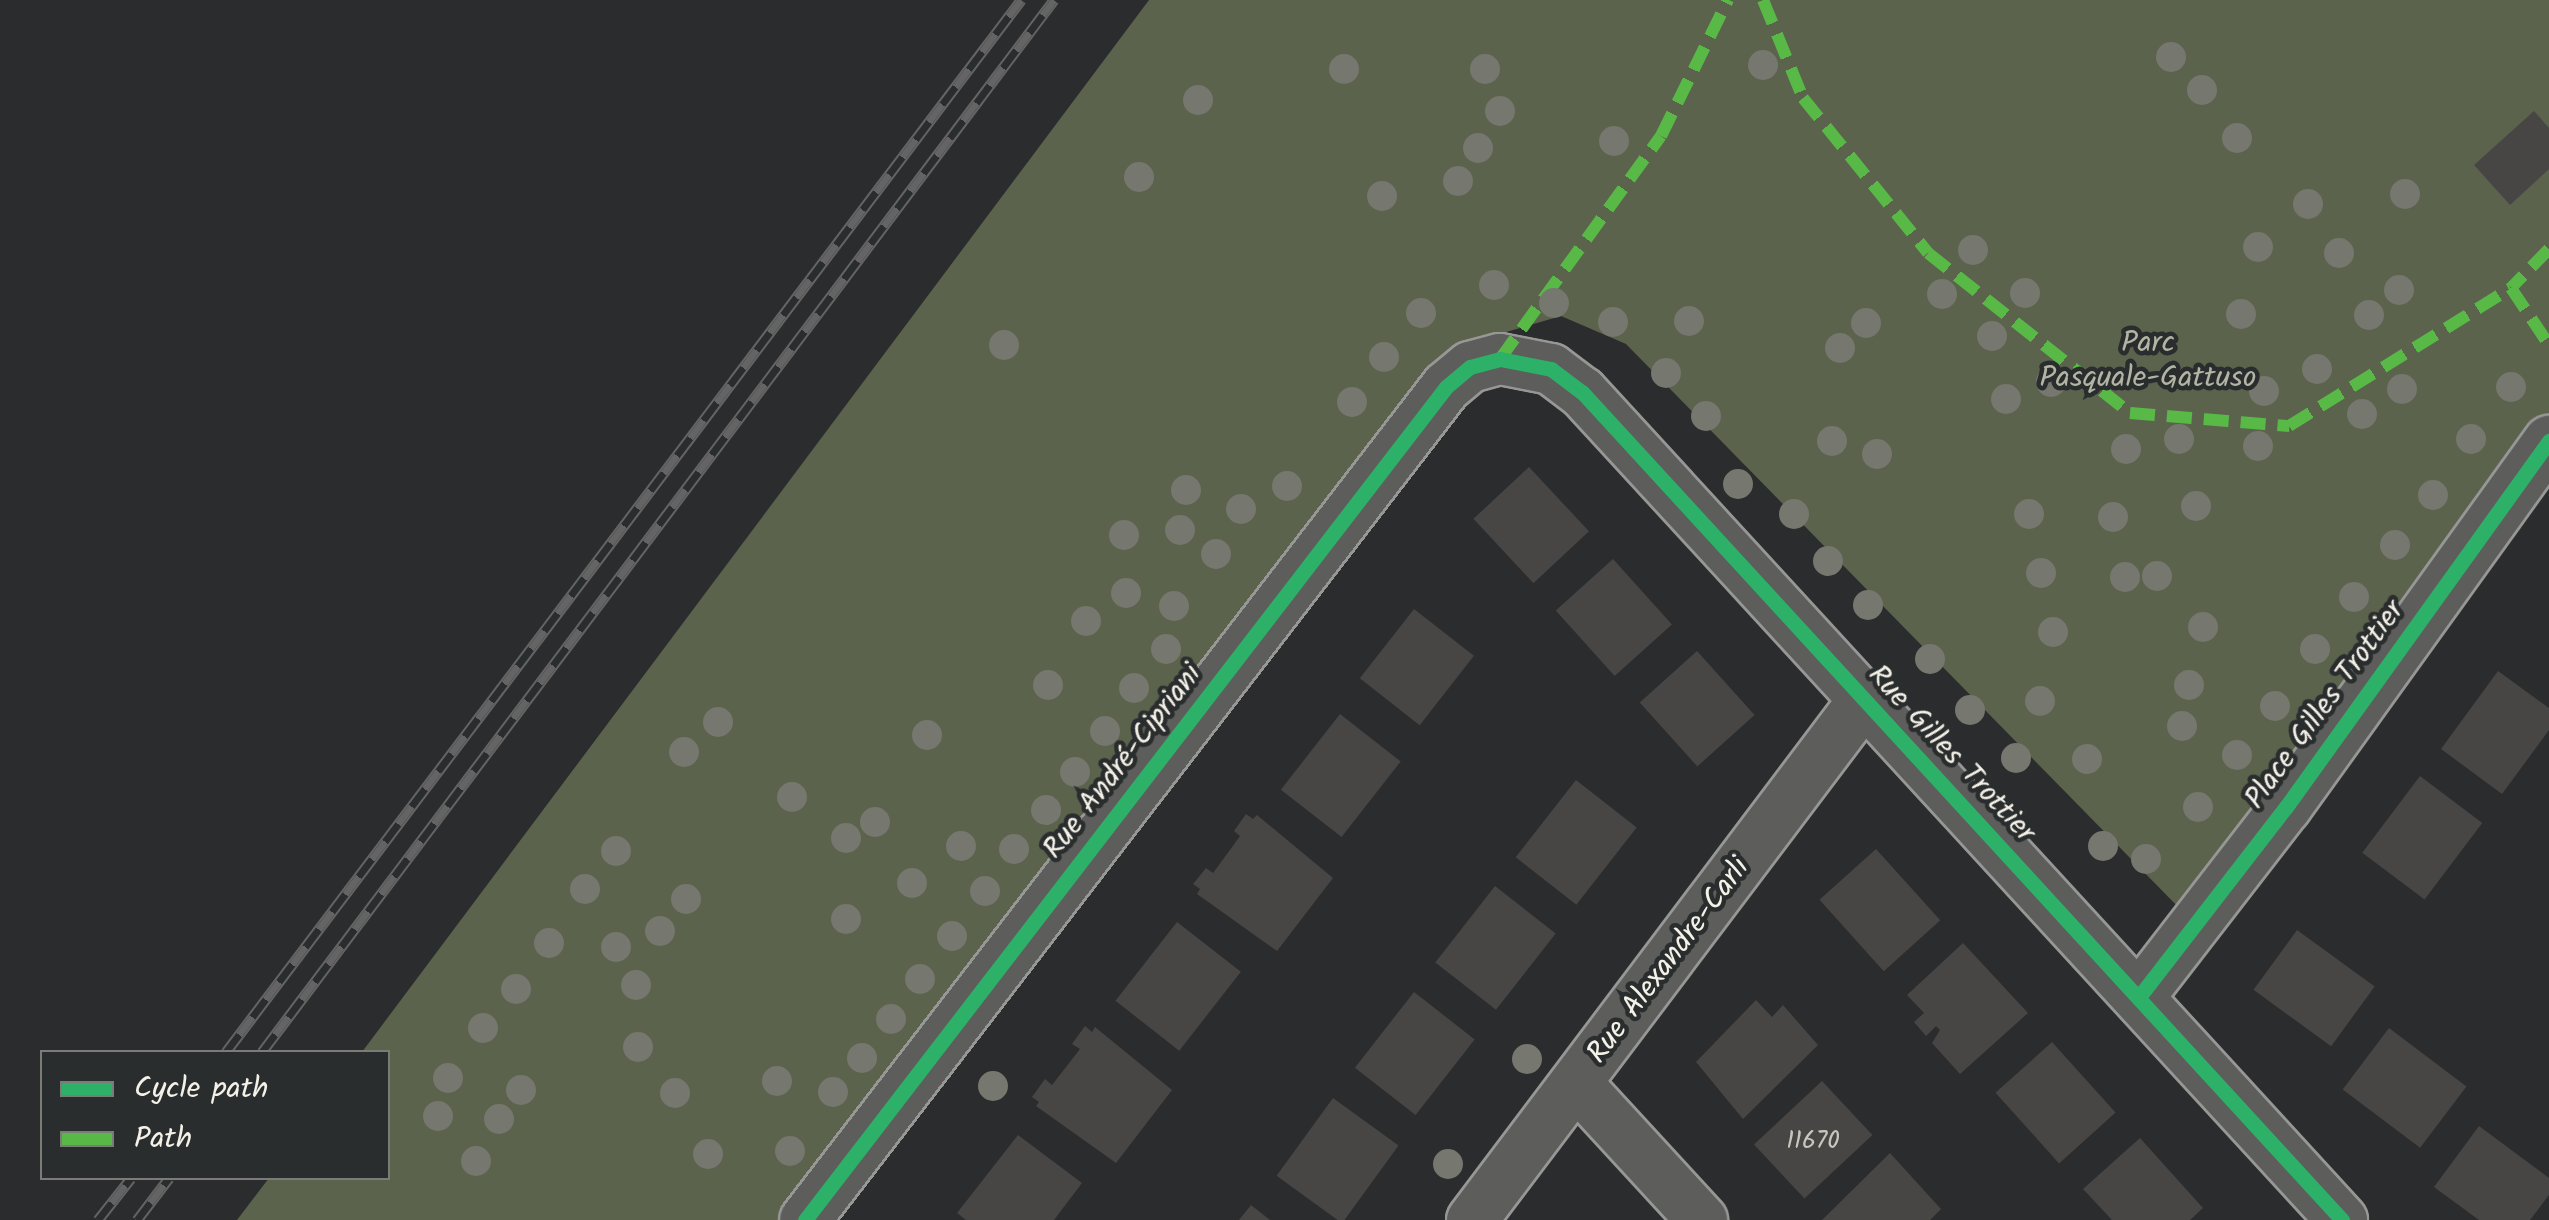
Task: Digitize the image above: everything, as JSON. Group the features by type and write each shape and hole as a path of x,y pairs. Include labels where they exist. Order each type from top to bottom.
{"street":[{"name":"Rue Gilles Trottier","path":"1500,359 1551,369 1582,392 2342,1220"},
{"name":"Rue André-Cipriani","path":"805,1220 1446,387 1470,368 1500,359"},
{"name":"Place Gilles Trottier","path":"2140,997 2286,807 2549,441"},
{"name":"Rue Alexandre-Carli","path":"1472,1220 1864,700"},
{"path":"1576,1084 1702,1220"}],"green space":[{"name":"Parc Pasquale-Gattuso","path":"1149,0 2549,0 2549,425 2186,915 1626,344 1561,316 1496,335 832,1220 237,1220 267,1180 390,1180 390,1050 363,1050"}],"building":[{"path":"2534,111 2549,128 2549,169 2510,205 2474,165"},
{"path":"1529,467 1589,531 1533,583 1473,519"},
{"path":"1613,559 1672,624 1615,676 1556,611"},
{"path":"1414,609 1474,656 1420,725 1360,678"},
{"path":"1697,651 1755,715 1697,766 1640,703"},
{"path":"2498,671 2549,708 2549,730 2502,794 2441,749"},
{"path":"1340,714 1401,761 1342,837 1281,790"},
{"path":"2420,776 2482,823 2425,900 2362,853"},
{"path":"1576,780 1637,827 1576,905 1516,857"},
{"path":"1246,814 1253,819 1257,815 1333,878 1277,951 1197,894 1200,889 1193,884 1206,868 1213,873 1240,836 1234,831"},
{"path":"1876,849 1940,920 1884,971 1820,900"},
{"path":"1495,886 1556,933 1496,1010 1435,962"},
{"path":"1177,922 1241,972 1179,1051 1115,1001"},
{"path":"2297,930 2375,986 2331,1046 2254,990"},
{"path":"1963,943 2028,1013 1960,1074 1932,1043 1940,1030 1936,1026 1926,1036 1914,1022 1924,1013 1907,995"},
{"path":"1414,992 1475,1039 1416,1115 1355,1068"},
{"path":"1756,1000 1772,1017 1783,1005 1818,1045 1743,1119 1696,1062"},
{"path":"1085,1026 1092,1032 1095,1027 1172,1090 1116,1163 1036,1106 1039,1102 1032,1097 1045,1079 1052,1085 1080,1049 1072,1044"},
{"path":"2389,1028 2466,1086 2420,1148 2343,1089"},
{"path":"2052,1042 2116,1113 2059,1163 1996,1093"},
{"path":"1822,1081 1872,1135 1804,1199 1754,1144"},
{"path":"1333,1098 1399,1146 1344,1220 1338,1220 1277,1176"},
{"path":"2479,1126 2549,1178 2549,1195 2530,1220 2479,1220 2434,1187"},
{"path":"1018,1135 1082,1183 1054,1220 966,1220 957,1213"},
{"path":"2140,1138 2203,1208 2190,1220 2112,1220 2083,1189"},
{"path":"1890,1153 1941,1209 1930,1220 1822,1220"},
{"path":"1251,1205 1270,1220 1239,1220"}],"railway":[{"path":"228,1050 1021,0"},
{"path":"264,1050 1054,0"},
{"path":"98,1220 129,1180"},
{"path":"137,1220 167,1180"}],"marked path":[{"path":"1500,359 1661,136 1728,0"},
{"path":"1763,0 1803,98 1928,253 2130,413 2289,426 2511,288"},
{"path":"2549,249 2511,288 2549,345"}],"cycle path":[{"path":"805,1220 1446,387 1470,367 1500,359 1551,369 1582,392 2342,1220"},
{"path":"2139,997 2286,807 2549,441"}]}
